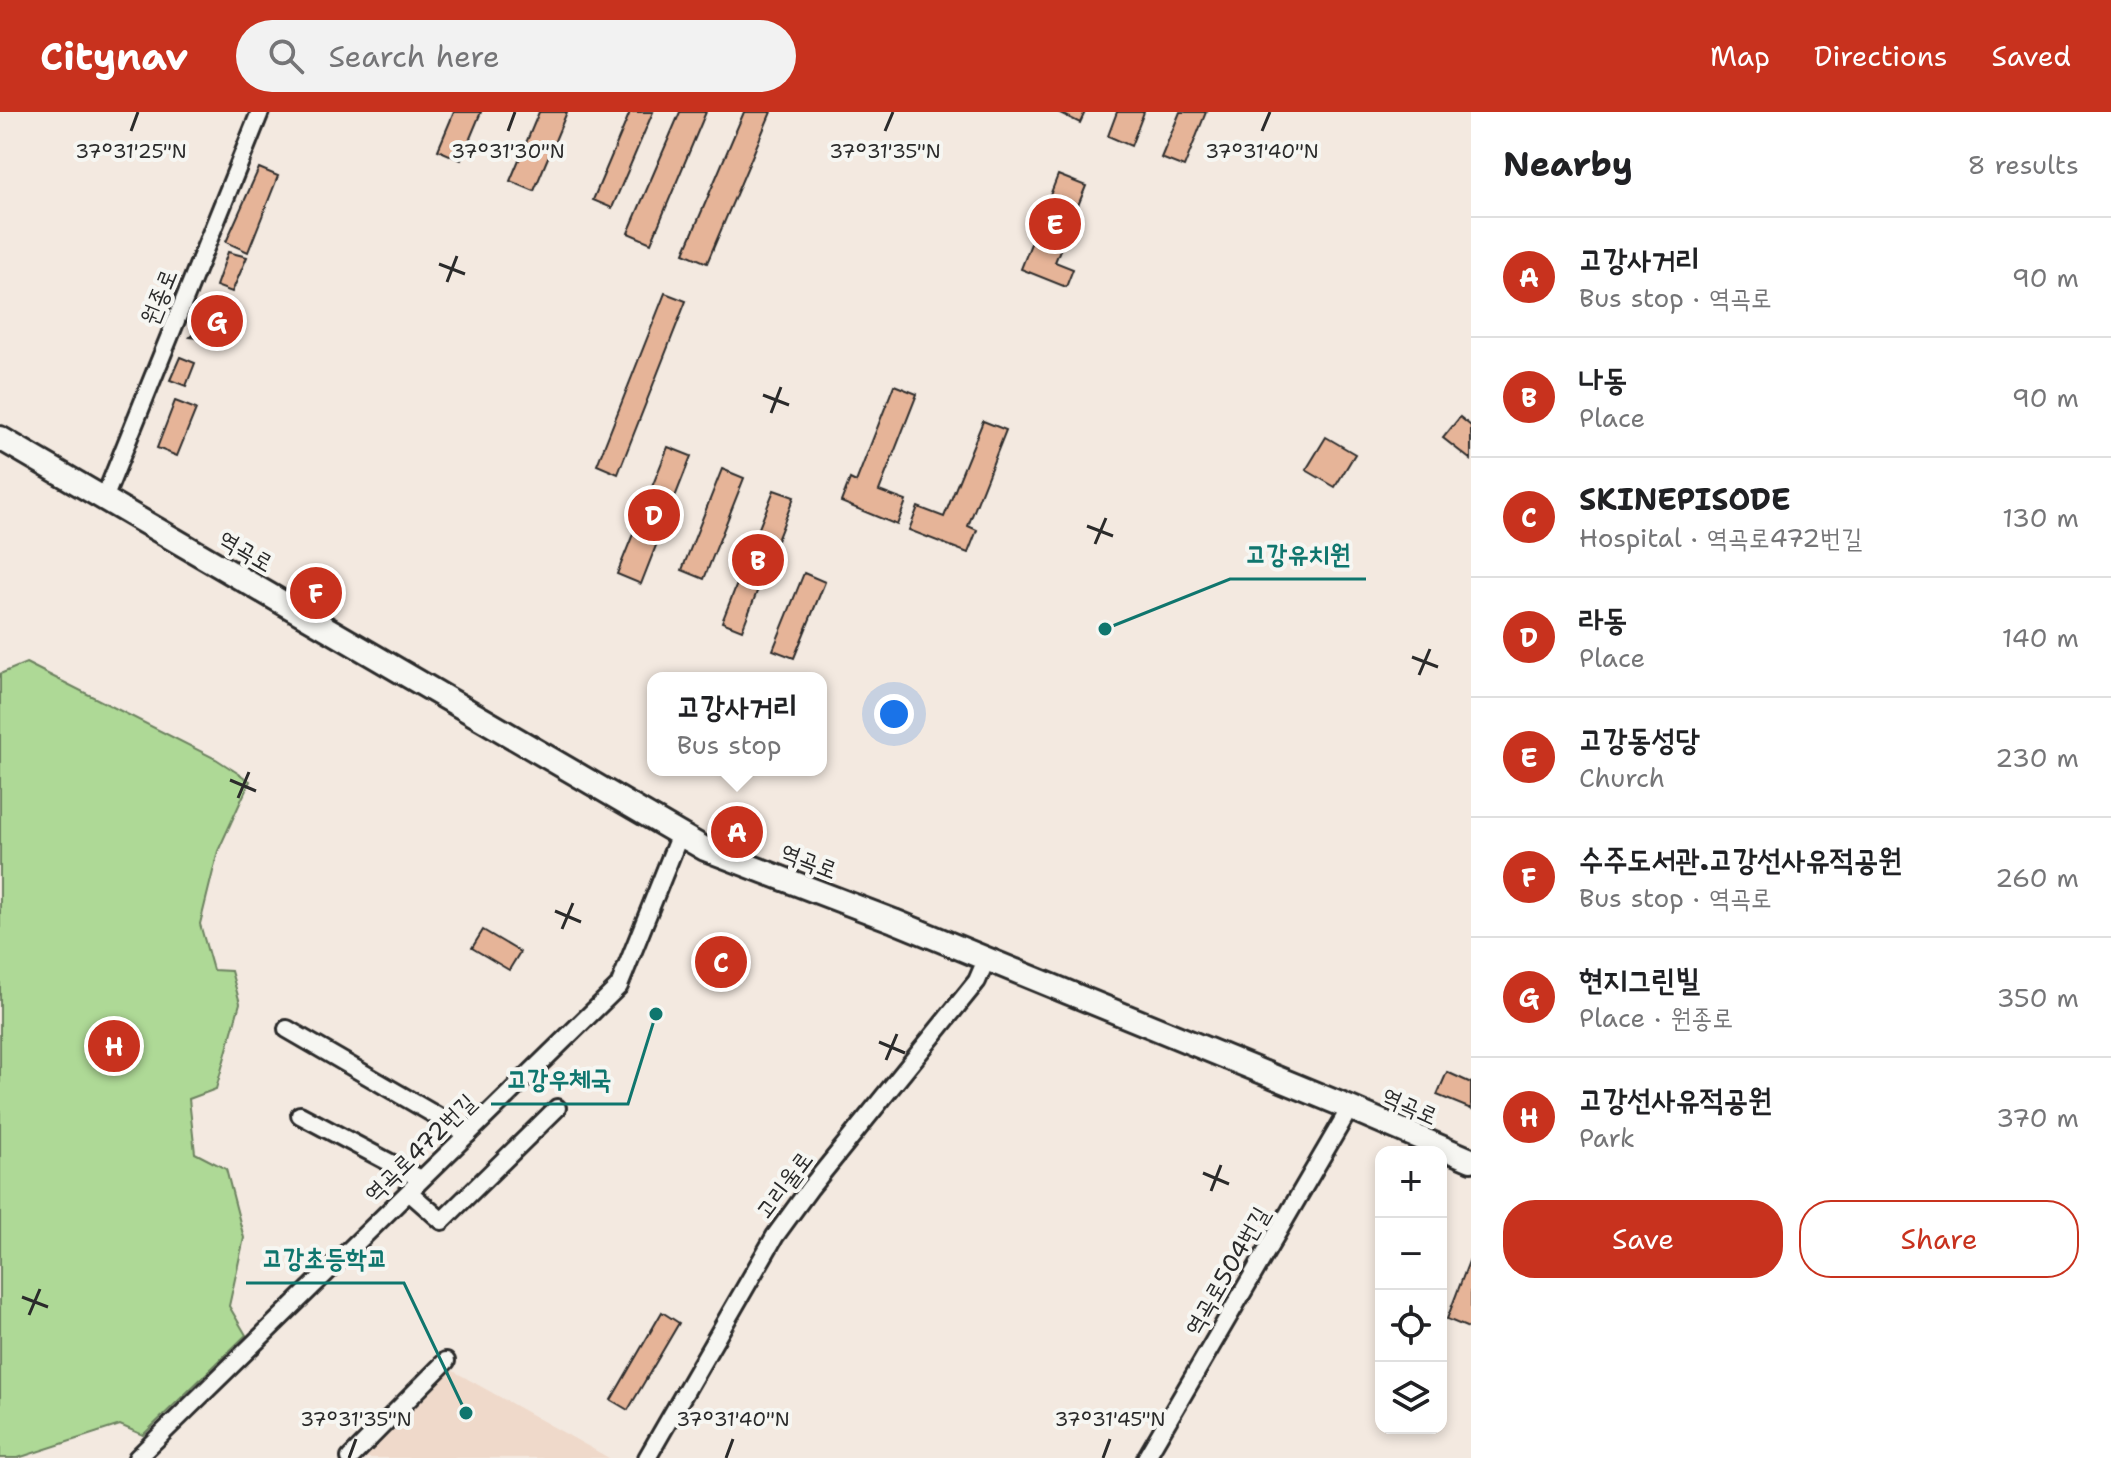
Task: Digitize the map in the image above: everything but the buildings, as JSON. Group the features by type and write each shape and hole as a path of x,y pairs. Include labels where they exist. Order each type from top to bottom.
{"street":[{"name":"원종로","path":"104,499 260,112"},
{"name":"역곡로","path":"0,438 705,849 986,960 1471,1160"},
{"name":"역곡로472번길","path":"137,1458 619,986 680,834"},
{"name":"고리울로","path":"647,1458 775,1236 977,981 986,960"},
{"path":"287,1029 468,1134"},
{"path":"409,1192 442,1221 557,1108"},
{"name":"역곡로504번길","path":"1146,1458 1350,1108"},
{"path":"300,1115 421,1179"},
{"path":"350,1458 446,1361"}],"shaded area":[{"path":"448,1368 609,1458 359,1458"}],"green space":[{"path":"26,663 216,759 250,781 218,851 200,924 213,970 231,971 240,1003 216,1089 189,1099 195,1153 226,1169 244,1238 229,1306 246,1335 143,1435 120,1425 18,1458 0,1458 0,674"}],"place":[{"name":"고강동성당","path":"1055,224"},
{"name":"현지그린빌","path":"217,321"},
{"name":"라동","path":"654,515"},
{"name":"나동","path":"758,560"},
{"name":"수주도서관.고강선사유적공원","path":"316,593"},
{"name":"고강유치원","path":"1105,629"},
{"name":"고강사거리","path":"737,832"},
{"name":"SKINEPISODE","path":"721,962"},
{"name":"고강우체국","path":"656,1014"},
{"name":"고강선사유적공원","path":"114,1046"},
{"name":"고강초등학교","path":"466,1413"}]}
